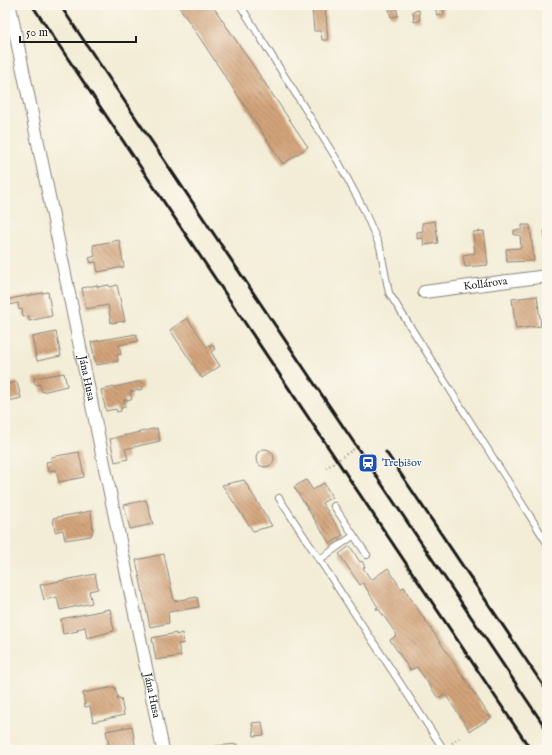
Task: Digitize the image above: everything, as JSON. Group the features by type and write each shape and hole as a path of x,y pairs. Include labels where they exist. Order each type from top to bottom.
{"street":[{"name":"Jána Husa","path":"10,7 163,750"},
{"name":"Kollárova","path":"424,292 547,276"}],"lane":[{"path":"240,5 339,163 363,208 380,247 389,293 547,543"},
{"path":"279,498 444,750"},
{"path":"334,506 366,555"},
{"path":"319,560 353,536"}],"path":[{"path":"326,468 357,447"}],"building":[{"path":"178,5 212,5 308,147 283,164"},
{"path":"305,5 325,5 328,40 322,40 321,31 314,31 312,7 305,7"},
{"path":"388,5 396,5 398,16 391,17"},
{"path":"435,5 443,5 444,15 437,16"},
{"path":"419,10 420,21 414,22 413,11"},
{"path":"435,221 438,243 424,245 423,238 417,239 417,232 423,231 422,223"},
{"path":"522,225 530,225 534,261 507,262 506,249 521,248 520,235 514,235 514,230 522,230"},
{"path":"484,231 488,265 465,267 463,255 475,253 473,232"},
{"path":"544,231 547,231 547,248 546,248"},
{"path":"119,240 124,267 98,272 96,262 91,263 89,258 95,256 93,245"},
{"path":"97,285 97,287 109,285 110,287 117,285 125,321 111,323 108,305 86,309 82,288"},
{"path":"48,292 52,316 29,321 29,316 23,317 22,309 19,310 18,303 10,305 9,299"},
{"path":"537,296 541,326 516,329 512,299"},
{"path":"187,318 207,347 212,344 215,349 211,352 220,366 202,378 170,330"},
{"path":"56,332 61,356 37,361 32,337"},
{"path":"136,334 138,341 119,345 121,354 117,355 118,361 96,365 91,342"},
{"path":"64,373 67,386 42,392 40,384 35,385 34,378"},
{"path":"142,381 143,389 130,392 132,399 124,400 125,407 121,408 121,411 117,412 116,409 106,411 101,390"},
{"path":"17,382 21,398 5,402 5,384"},
{"path":"157,428 160,441 125,449 128,459 115,462 110,439"},
{"path":"265,449 271,452 274,458 271,464 265,467 259,464 256,458 259,452"},
{"path":"79,452 84,477 59,482 56,470 48,471 46,462 52,461 51,457"},
{"path":"244,480 272,526 253,531 222,485"},
{"path":"306,480 313,490 324,483 332,497 322,503 343,535 330,544 294,487"},
{"path":"146,500 153,524 130,529 124,505"},
{"path":"91,511 93,530 91,536 65,540 63,530 55,532 53,518"},
{"path":"350,546 360,562 362,561 365,567 363,568 371,580 388,568 401,589 404,587 406,589 405,590 491,718 470,731 445,694 438,698 417,667 410,670 390,640 397,635 378,608 377,610 376,608 378,607 363,583 360,585 339,554"},
{"path":"164,554 174,601 197,597 199,607 168,612 169,623 150,627 136,560"},
{"path":"95,574 98,589 89,591 92,603 60,610 57,597 44,600 40,585"},
{"path":"110,609 114,631 87,638 85,627 77,629 78,631 63,634 61,619"},
{"path":"176,633 176,635 182,633 184,643 178,644 181,656 156,660 152,638"},
{"path":"115,687 118,699 121,698 124,715 93,722 90,706 85,707 83,693"},
{"path":"262,722 264,735 254,736 252,723"},
{"path":"132,726 136,750 110,750 106,731"},
{"path":"237,744 238,750 215,750 215,746"}],"railway":[{"path":"32,5 531,750"},
{"path":"60,5 547,730"},
{"path":"386,452 547,691"}],"place":[{"name":"Trebišov","path":"368,463"}]}
